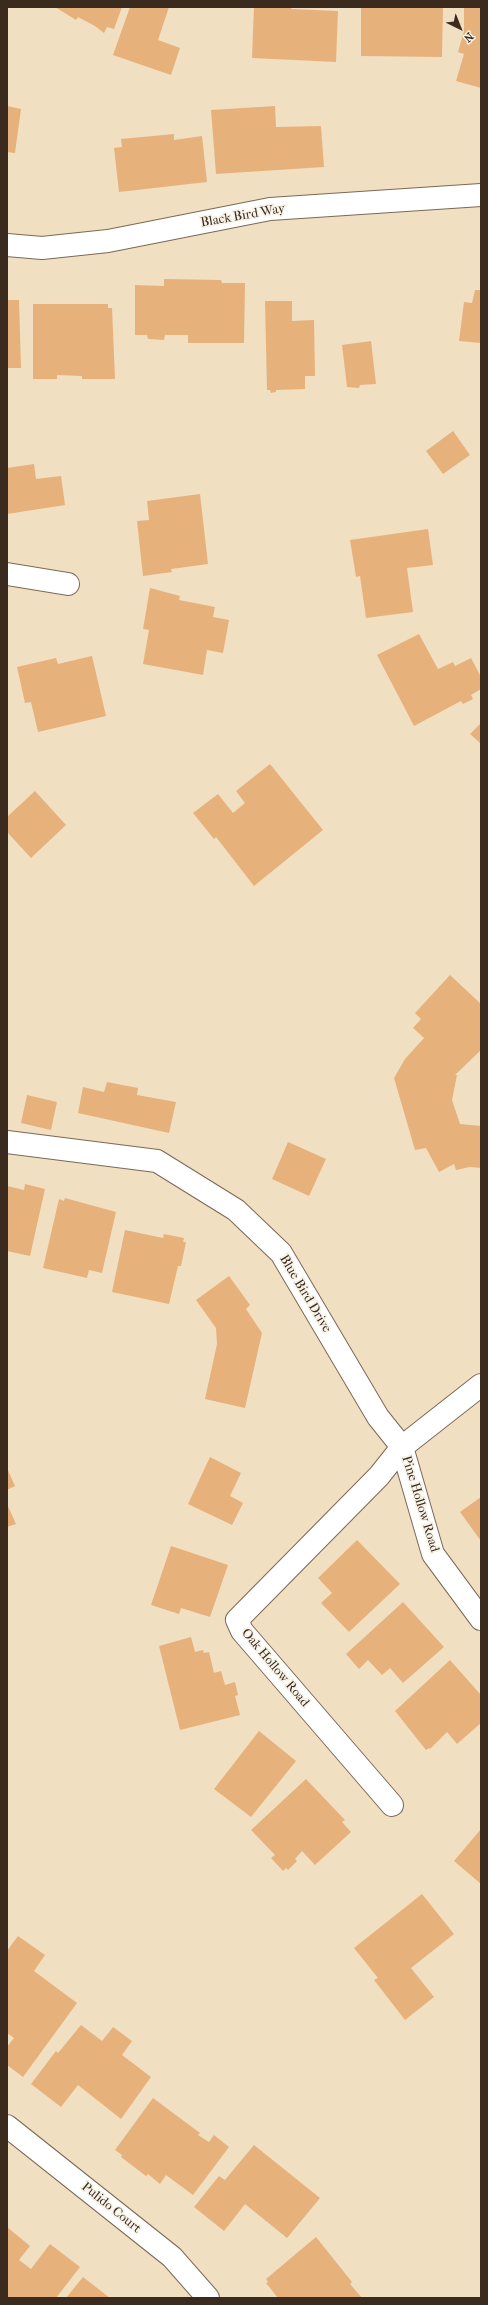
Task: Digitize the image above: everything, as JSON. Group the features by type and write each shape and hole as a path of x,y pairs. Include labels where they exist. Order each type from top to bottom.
{"street":[{"name":"Black Bird Way","path":"7,245 42,248 108,241 270,209 481,195"},
{"path":"7,574 68,584"},
{"name":"Blue Bird Drive","path":"7,1142 157,1161 236,1210 281,1253 378,1417 402,1447"},
{"path":"402,1447 481,1385"},
{"name":"Pine Hollow Road","path":"402,1447 433,1554 481,1619"},
{"name":"Oak Hollow Road","path":"392,1805 242,1631 237,1620 379,1476 402,1447"},
{"name":"Pulido Court","path":"7,2126 172,2257 208,2298"}],"building":[{"path":"55,7 122,7 114,29 107,27 104,33 95,26 78,17 76,20"},
{"path":"130,7 169,7 158,40 180,48 171,75 113,55"},
{"path":"254,7 292,7 291,9 338,11 336,62 252,58"},
{"path":"361,7 443,7 442,57 361,56"},
{"path":"464,7 481,7 481,88 456,81 464,54 458,52 464,31"},
{"path":"7,106 21,109 15,153 7,152"},
{"path":"275,106 276,127 321,126 324,167 216,174 211,110"},
{"path":"174,134 174,140 202,136 207,182 119,192 114,148 122,147 121,139"},
{"path":"164,279 221,280 222,283 245,283 244,343 188,343 188,335 165,335 164,340 148,339 147,335 135,335 135,285 164,286"},
{"path":"475,290 481,290 481,343 459,341 464,302 472,303"},
{"path":"7,300 19,300 21,368 7,368"},
{"path":"265,301 292,301 292,321 314,320 315,376 305,376 305,389 276,390 276,392 271,393 270,390 267,390"},
{"path":"33,304 108,304 108,308 112,308 115,379 82,379 82,376 57,375 57,379 33,379"},
{"path":"371,341 376,384 360,385 359,388 347,387 342,345"},
{"path":"453,431 470,455 443,474 426,451"},
{"path":"34,464 36,479 61,476 65,505 7,514 7,468"},
{"path":"200,494 208,564 171,569 172,572 143,576 137,521 149,520 147,501"},
{"path":"428,529 433,565 407,568 413,612 366,618 360,576 356,577 350,540"},
{"path":"150,588 180,596 179,600 215,607 213,617 229,620 223,653 207,650 203,675 143,664 149,630 143,629"},
{"path":"419,634 438,669 453,662 455,666 471,658 481,677 481,689 471,695 473,699 463,704 461,701 414,726 377,655"},
{"path":"92,656 106,716 38,732 31,702 25,703 17,667 56,658 58,664"},
{"path":"481,723 481,744 470,734"},
{"path":"270,764 323,830 254,886 216,837 214,839 193,813 218,794 233,813 245,803 236,791"},
{"path":"35,791 66,825 31,858 7,832 7,817"},
{"path":"450,975 481,1004 481,1050 455,1075 457,1075 452,1100 460,1124 481,1126 481,1168 470,1167 456,1170 454,1164 439,1172 426,1148 415,1150 394,1078 405,1059 424,1038 413,1028 421,1019 415,1013"},
{"path":"107,1082 138,1088 137,1095 176,1102 169,1133 78,1113 83,1087 104,1092"},
{"path":"27,1095 57,1102 51,1130 21,1123"},
{"path":"288,1142 326,1159 309,1196 272,1179"},
{"path":"25,1184 45,1189 30,1256 7,1251 7,1186 24,1190"},
{"path":"65,1198 116,1212 102,1273 89,1270 87,1278 43,1268 59,1199 64,1201"},
{"path":"125,1230 163,1238 164,1234 184,1238 183,1242 186,1242 181,1266 178,1266 169,1304 112,1292"},
{"path":"229,1276 250,1305 246,1309 262,1333 245,1408 205,1399 217,1344 216,1328 196,1300"},
{"path":"210,1457 241,1473 230,1496 243,1503 232,1525 188,1504"},
{"path":"7,1468 15,1486 7,1490"},
{"path":"481,1497 481,1541 460,1512"},
{"path":"7,1504 16,1524 7,1527"},
{"path":"357,1540 400,1584 349,1632 321,1603 332,1593 318,1578"},
{"path":"171,1546 228,1565 210,1617 181,1608 179,1614 151,1605"},
{"path":"403,1602 444,1647 403,1683 390,1668 382,1675 368,1660 359,1669 346,1654"},
{"path":"191,1637 195,1652 203,1650 204,1653 209,1652 214,1673 221,1671 225,1685 235,1682 238,1695 235,1696 240,1715 180,1730 159,1646"},
{"path":"450,1660 481,1695 481,1723 457,1744 447,1732 430,1749 429,1748 426,1750 395,1711"},
{"path":"259,1731 296,1761 251,1817 214,1789"},
{"path":"306,1779 345,1820 342,1822 351,1832 315,1865 302,1851 295,1859 297,1861 288,1870 286,1868 283,1871 271,1858 275,1855 251,1830"},
{"path":"481,1829 481,1884 454,1861"},
{"path":"422,1894 454,1934 411,1968 434,1997 405,2020 374,1980 378,1978 354,1948"},
{"path":"18,1936 45,1955 34,1971 77,2003 23,2077 7,2065 7,2047 14,2038 7,2033 7,1951"},
{"path":"81,2025 102,2041 113,2027 132,2041 122,2055 151,2077 121,2119 78,2085 61,2107 31,2084 56,2051 58,2053"},
{"path":"153,2098 200,2133 198,2135 209,2142 214,2135 229,2147 193,2195 166,2175 160,2184 148,2174 146,2176 121,2157 122,2155 115,2150"},
{"path":"254,2145 320,2198 287,2238 245,2204 224,2231 194,2207 219,2176 225,2180"},
{"path":"7,2227 30,2246 19,2260 31,2269 50,2244 80,2267 56,2298 7,2298"},
{"path":"316,2237 352,2282 350,2284 362,2298 278,2298 266,2283 268,2282 266,2279"},
{"path":"83,2277 110,2298 66,2298"}]}
